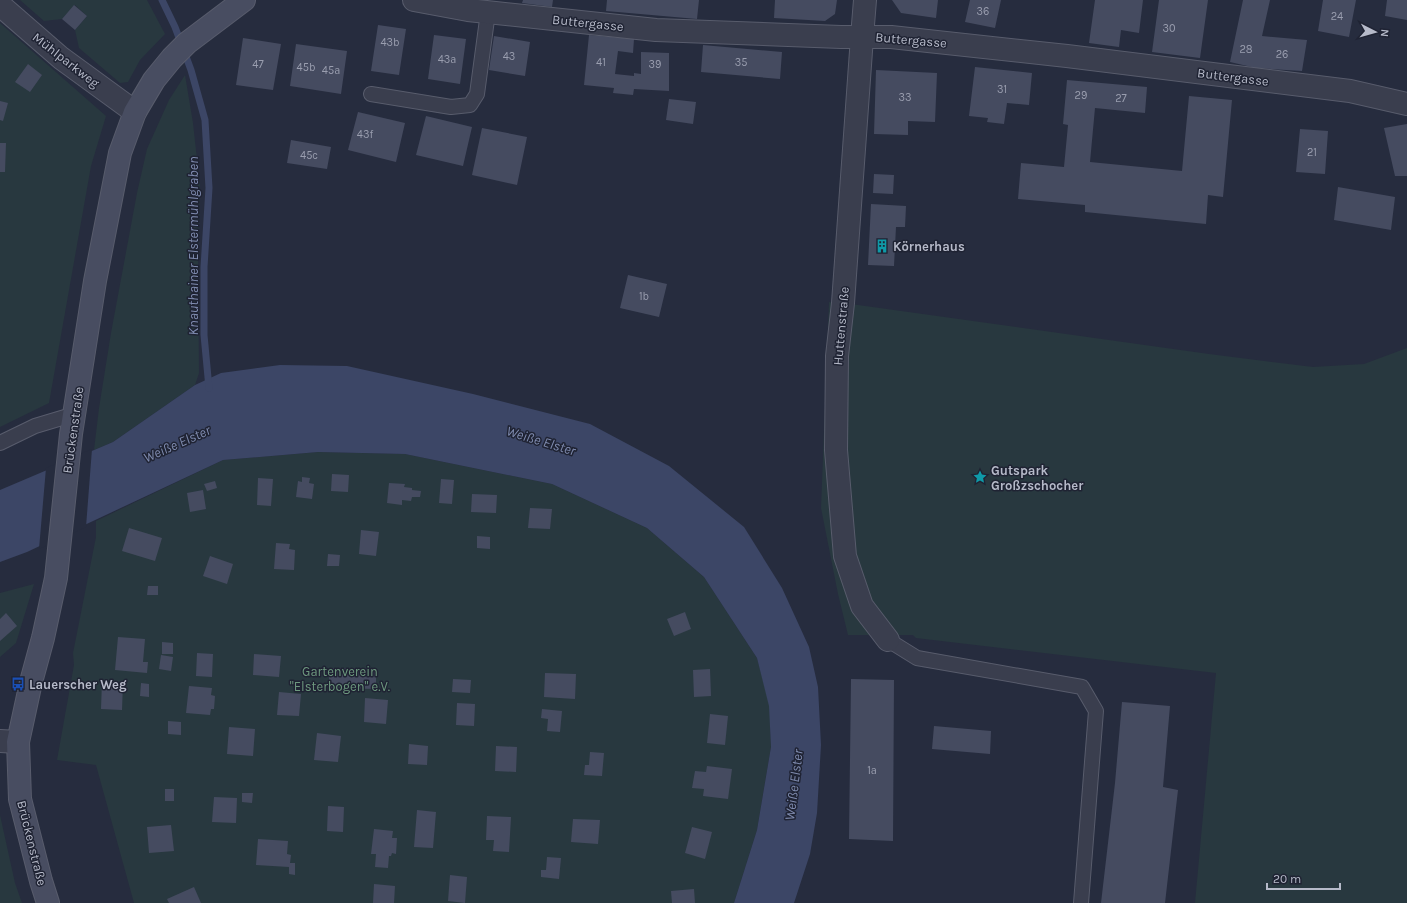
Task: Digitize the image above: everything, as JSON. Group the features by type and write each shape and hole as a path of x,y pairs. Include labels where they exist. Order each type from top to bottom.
{"main road":[{"name":"Brückenstraße","path":"48,903 20,799 9,741 31,682 44,638 56,578 73,424 95,282 120,153 135,112 154,80 172,58 187,43 244,0"}],"street":[{"name":"Buttergasse","path":"414,0 468,10 656,30 899,38 1066,56 1350,91 1407,104"},
{"name":"Huttenstraße","path":"865,0 844,295 837,356 836,450 845,556 862,606 888,640"},
{"name":"Mühlparkweg","path":"0,5 61,58 135,112"}],"lane":[{"path":"370,94 452,107 470,105 477,94 488,12"},
{"path":"0,443 35,426 73,424"},
{"path":"888,640 917,658 1082,687 1096,711 1081,903"}],"green space":[{"path":"20,0 147,0 165,34 140,60 128,82 120,83 79,48 75,30 87,16 75,5 62,19 44,21"},
{"path":"0,23 106,116 91,166 49,403 0,427"},
{"path":"185,75 193,123 200,187 198,261 199,373 195,385 113,442 94,450 111,333 137,193 147,149 169,100"},
{"path":"829,302 1313,367 1364,364 1407,348 1407,903 1195,903 1216,673 916,638 913,635 848,635 838,594 821,508"},
{"name":"Gartenverein \"Elsterbogen\" e.V.","path":"318,452 405,454 552,484 647,528 704,577 757,658 770,706 771,747 757,830 734,903 134,903 96,765 57,760 74,665 73,653 96,537 96,521 223,460"},
{"path":"34,584 16,643 0,657 0,593"},
{"path":"0,815 15,883 22,903 0,903"}],"water":[{"name":"Weiße Elster","path":"280,365 347,366 473,394 590,424 669,466 744,527 782,588 809,647 818,687 821,745 817,813 810,854 794,903 734,903 757,830 771,747 769,706 757,658 704,577 647,528 552,484 405,454 318,452 223,460 27,552 0,562 0,490 113,442 195,385 221,373"}],"pier":[{"path":"92,449 86,527 39,549 46,468"}],"building":[{"path":"523,0 553,0 552,7 522,3"},
{"path":"607,0 699,0 697,19 606,11"},
{"path":"775,0 837,0 835,14 825,21 774,18"},
{"path":"892,0 938,0 936,18 901,13"},
{"path":"970,0 1001,0 995,28 965,22"},
{"path":"1095,0 1143,0 1139,33 1121,30 1119,47 1089,43"},
{"path":"1159,0 1208,0 1200,58 1152,52"},
{"path":"1243,0 1270,0 1262,36 1307,40 1302,71 1256,68 1230,62"},
{"path":"1323,0 1356,0 1349,37 1318,31"},
{"path":"1387,0 1407,0 1407,20 1385,16"},
{"path":"74,5 87,16 75,30 62,19"},
{"path":"378,25 406,29 399,75 371,71"},
{"path":"434,35 466,39 460,84 428,79"},
{"path":"589,35 634,39 633,53 618,51 615,74 634,76 634,73 641,74 641,52 669,53 669,91 634,89 633,95 613,93 614,88 584,85"},
{"path":"494,36 530,42 525,76 489,70"},
{"path":"243,38 281,44 273,90 236,85"},
{"path":"296,44 347,51 341,94 290,86"},
{"path":"703,45 782,52 780,79 701,72"},
{"path":"28,64 42,75 30,92 15,82"},
{"path":"975,67 1032,73 1029,105 1007,103 1004,124 987,122 988,118 969,116"},
{"path":"876,70 937,73 935,122 908,121 908,135 874,134"},
{"path":"1067,80 1147,87 1145,113 1095,108 1090,162 1182,171 1189,96 1232,100 1223,197 1208,195 1206,224 1085,212 1085,205 1018,199 1021,163 1064,167 1068,125 1063,124"},
{"path":"669,99 696,102 693,124 666,120"},
{"path":"0,101 8,103 3,121 0,120"},
{"path":"358,112 405,123 396,162 348,150"},
{"path":"426,116 472,127 463,166 416,155"},
{"path":"1407,124 1407,176 1395,176 1384,128"},
{"path":"482,128 527,137 517,185 472,175"},
{"path":"1300,129 1328,131 1325,174 1296,172"},
{"path":"291,140 331,147 327,169 287,163"},
{"path":"0,143 6,143 5,172 0,172"},
{"path":"874,174 894,175 893,194 873,193"},
{"path":"1338,187 1395,197 1391,230 1334,220"},
{"name":"Körnerhaus","path":"871,204 906,206 905,227 896,227 894,266 868,265"},
{"path":"628,275 667,284 659,317 620,308"},
{"path":"332,474 349,475 348,492 331,491"},
{"path":"302,477 310,478 309,483 314,484 312,499 296,497 298,481 302,482"},
{"path":"258,478 273,479 271,506 257,505"},
{"path":"441,479 454,480 452,504 439,503"},
{"path":"215,481 217,488 207,491 204,484"},
{"path":"389,483 405,484 404,487 421,491 420,497 412,497 411,501 402,500 402,505 387,503"},
{"path":"203,490 206,509 190,512 187,493"},
{"path":"472,494 497,495 496,513 471,512"},
{"path":"530,508 552,509 550,529 528,528"},
{"path":"129,528 162,538 155,561 122,551"},
{"path":"361,530 379,532 376,556 359,554"},
{"path":"477,536 490,537 490,549 477,548"},
{"path":"276,543 290,544 289,549 295,550 294,570 274,569"},
{"path":"328,554 340,555 339,566 327,566"},
{"path":"210,556 233,564 227,584 203,576"},
{"path":"148,586 158,586 158,595 147,595"},
{"path":"685,612 691,629 674,636 667,619"},
{"path":"6,613 17,626 0,641 0,619"},
{"path":"118,637 145,639 143,662 148,662 147,673 115,670"},
{"path":"162,642 173,643 173,654 162,654"},
{"path":"197,653 213,654 212,677 196,676"},
{"path":"254,654 281,656 279,677 253,675"},
{"path":"161,655 173,657 171,671 159,669"},
{"path":"329,668 376,669 376,689 329,688"},
{"path":"710,669 711,696 694,697 693,670"},
{"path":"545,673 576,674 575,699 544,697"},
{"path":"453,679 471,680 470,693 452,692"},
{"path":"851,679 894,680 893,841 849,839"},
{"path":"102,681 123,682 122,710 101,709"},
{"path":"141,683 149,684 149,697 140,696"},
{"path":"189,686 212,688 211,695 215,696 214,709 211,709 210,715 186,713"},
{"path":"279,692 301,694 299,716 277,715"},
{"path":"365,698 388,700 386,724 364,722"},
{"path":"1122,702 1170,706 1163,787 1178,790 1165,903 1101,903 1115,783"},
{"path":"457,703 475,704 474,726 456,725"},
{"path":"542,709 562,711 560,732 547,731 548,719 541,718"},
{"path":"710,714 728,716 725,745 707,743"},
{"path":"168,721 181,722 181,735 168,734"},
{"path":"934,726 991,731 990,754 932,749"},
{"path":"229,727 255,729 253,756 227,754"},
{"path":"317,733 341,736 338,762 314,760"},
{"path":"409,744 428,746 427,765 408,764"},
{"path":"496,746 517,747 516,772 495,771"},
{"path":"590,752 604,753 602,776 584,775 585,765 589,765"},
{"path":"707,766 732,769 728,799 703,796 704,789 692,788 695,771 706,772"},
{"path":"165,789 174,789 174,801 165,801"},
{"path":"242,793 253,793 252,803 242,802"},
{"path":"214,797 237,798 236,823 212,822"},
{"path":"328,806 344,807 343,832 327,831"},
{"path":"417,810 436,812 433,848 414,847"},
{"path":"487,816 511,817 509,852 493,851 494,840 486,840"},
{"path":"573,819 600,820 598,844 571,842"},
{"path":"171,825 174,851 149,853 147,827"},
{"path":"692,827 712,832 705,859 685,853"},
{"path":"374,829 393,831 392,838 397,838 396,854 392,853 391,856 389,856 388,868 375,867 376,854 371,854"},
{"path":"258,839 288,841 287,854 291,855 290,863 295,863 295,875 289,874 289,867 256,865"},
{"path":"547,857 561,858 559,879 541,877 541,870 546,870"},
{"path":"450,875 467,877 465,903 448,901"},
{"path":"374,884 395,886 394,903 373,903"},
{"path":"194,887 201,903 169,903 167,899"},
{"path":"694,889 695,903 672,903 671,891"}],"waterway":[{"name":"Knauthainer Elstermühlgraben","path":"162,0 175,27 191,70 205,120 209,188 204,267 204,335 209,388"}],"place":[{"name":"Körnerhaus","path":"882,246"},
{"name":"Gutspark Großzschocher","path":"980,477"},
{"name":"Lauerscher Weg","path":"18,684"}]}
